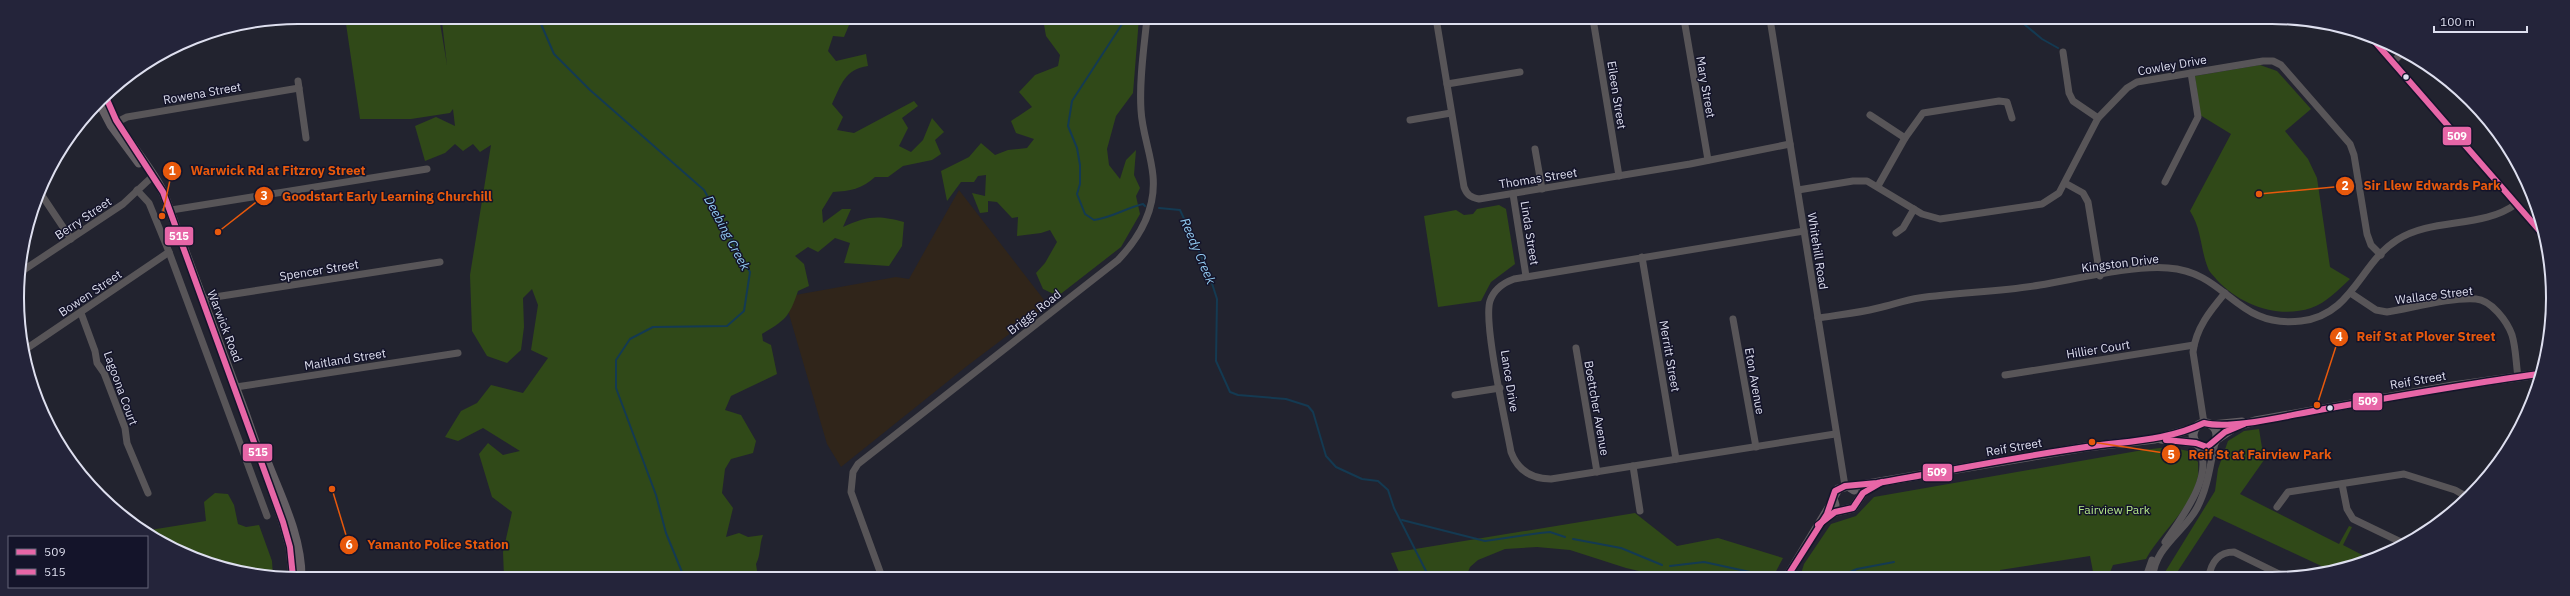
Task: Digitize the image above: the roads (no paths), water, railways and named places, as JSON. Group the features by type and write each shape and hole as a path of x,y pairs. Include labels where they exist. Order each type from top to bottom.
{"main road":[{"name":"Warwick Road","path":"107,101 114,123"},
{"name":"Warwick Road","path":"102,107 152,176 168,211 236,387 287,536 293,572"},
{"name":"Reif Street","path":"2208,424 2254,421 2453,386 2535,375"},
{"name":"Warwick Road","path":"245,413 291,524 298,550 300,572"},
{"name":"Reif Street","path":"2216,441 2235,427 2254,421"},
{"path":"2208,424 2217,431 2216,441 2207,447 2197,444 2193,436 2195,428 2208,424"},
{"name":"Reif Street","path":"1848,486 1877,483 2072,449 2155,438 2195,428"},
{"name":"Reif Street","path":"2155,438 2197,444"},
{"name":"Reif Street","path":"1857,503 1863,493 1877,483"},
{"path":"1791,572 1797,558 1825,518 1833,502 1835,491 1848,486 1856,492 1857,503 1850,510 1843,510 1825,518"},
{"path":"1833,502 1837,507 1843,510"}],"street":[{"name":"Briggs Road","path":"880,572 851,492 853,472 858,464 1118,260 1132,246 1146,221 1152,196 1153,177 1140,108 1147,24"},
{"name":"Thomas Street","path":"1437,24 1451,113 1467,199 1479,199 1513,194 1619,176 1790,144"},
{"name":"Eileen Street","path":"1594,24 1619,176"},
{"name":"Mary Street","path":"1685,24 1708,160"},
{"name":"Whitehill Road","path":"1771,24 1835,434 1848,486"},
{"path":"2378,46 2537,229"},
{"path":"2063,52 2069,93 2073,101 2098,118"},
{"path":"2393,62 2399,56"},
{"name":"Cowley Drive","path":"1798,190 1853,181 1867,181 1931,218 1940,219 2033,206 2053,198 2065,183 2098,118 2105,109 2131,85 2263,60 2273,61 2281,65 2350,144 2354,155 2371,245 2381,255"},
{"path":"1447,84 1520,72"},
{"path":"2165,182 2198,117 2190,73"},
{"name":"Rowena Street","path":"114,123 127,117 298,84 306,138"},
{"path":"1878,186 1920,116 1927,112 1999,101 2007,102 2012,118"},
{"path":"1410,120 1451,113"},
{"path":"1870,115 1906,138"},
{"path":"1535,149 1542,189"},
{"path":"168,211 427,169"},
{"name":"Berry Street","path":"26,269 123,204 152,176"},
{"path":"2065,183 2083,193 2088,202 2100,276"},
{"path":"137,190 149,203 169,252 267,516"},
{"name":"Linda Street","path":"1513,194 1526,276"},
{"path":"43,198 71,239"},
{"name":"Kingston Drive","path":"1818,318 1859,312 1916,298 1992,293 2153,268 2179,269 2203,277 2225,293 2236,304 2257,316 2285,322 2303,321 2316,318 2331,311 2352,294 2389,245 2414,231 2499,214 2516,204"},
{"path":"1896,233 1902,228 1914,209"},
{"path":"2530,221 2534,218"},
{"name":"Lance Drive","path":"1804,231 1526,276 1506,282 1493,294 1490,301 1488,318 1511,452 1518,467 1524,472 1537,478 1551,479 1835,434"},
{"name":"Bowen Street","path":"28,347 81,313 169,252"},
{"name":"Merritt Street","path":"1642,257 1676,459"},
{"name":"Spencer Street","path":"202,299 440,262"},
{"path":"2208,424 2193,352 2194,345 2204,321 2225,293"},
{"name":"Wallace Street","path":"2352,294 2376,310 2387,312 2477,299 2489,305 2504,319 2512,334 2518,377"},
{"name":"Lagoona Court","path":"81,313 95,351 97,363 104,373 125,428 127,443 148,493"},
{"name":"Eton Avenue","path":"1733,319 1756,446"},
{"name":"Hillier Court","path":"2005,375 2194,345"},
{"name":"Boettcher Avenue","path":"1576,348 1597,472"},
{"name":"Maitland Street","path":"236,387 458,353"},
{"path":"1455,395 1500,388"},
{"path":"2154,572 2158,557 2196,510 2203,496 2216,441"},
{"path":"2148,572 2153,558 2194,498 2204,466 2203,453 2197,444"},
{"path":"1632,466 1640,511"},
{"path":"2277,507 2288,492 2404,474 2455,490 2463,495"},
{"path":"2342,484 2347,509 2353,519 2398,541"},
{"path":"2211,572 2214,562 2220,554 2227,552 2234,552 2275,572"}],"waterway":[{"name":"Deebing Creek","path":"541,24 554,54 590,90 704,190 750,272 744,311 727,326 653,327 630,339 616,360 616,388 656,495 666,533 682,572"},
{"name":"Reedy Creek","path":"1122,24 1072,101 1068,126 1077,148 1080,165 1080,184 1077,194 1085,214 1094,220 1143,204 1145,206"},
{"path":"2024,24 2042,39 2058,48"},
{"name":"Reedy Creek","path":"1159,208 1180,210 1208,271 1217,299 1216,361 1230,392 1238,395 1286,399 1308,406 1313,412 1326,456 1336,467 1362,479 1378,481 1388,490 1394,508 1426,572"},
{"path":"1402,520 1485,541 1550,532 1565,537"},
{"path":"1573,539 1621,548 1662,565"},
{"path":"1670,566 1704,562 1750,572"},
{"path":"1850,572 1857,569 1894,562"}],"place":[{"name":"Sir Llew Edwards Park","path":"2259,194"},
{"name":"Warwick Rd at Fitzroy Street","path":"162,216"},
{"name":"Goodstart Early Learning Churchill","path":"218,232"},
{"name":"Reif St at Plover Street","path":"2317,405"},
{"name":"Reif St at Fairview Park","path":"2092,442"},
{"name":"Yamanto Police Station","path":"332,489"}],"park label":[{"name":"Fairview Park","path":"2114,509"}]}
